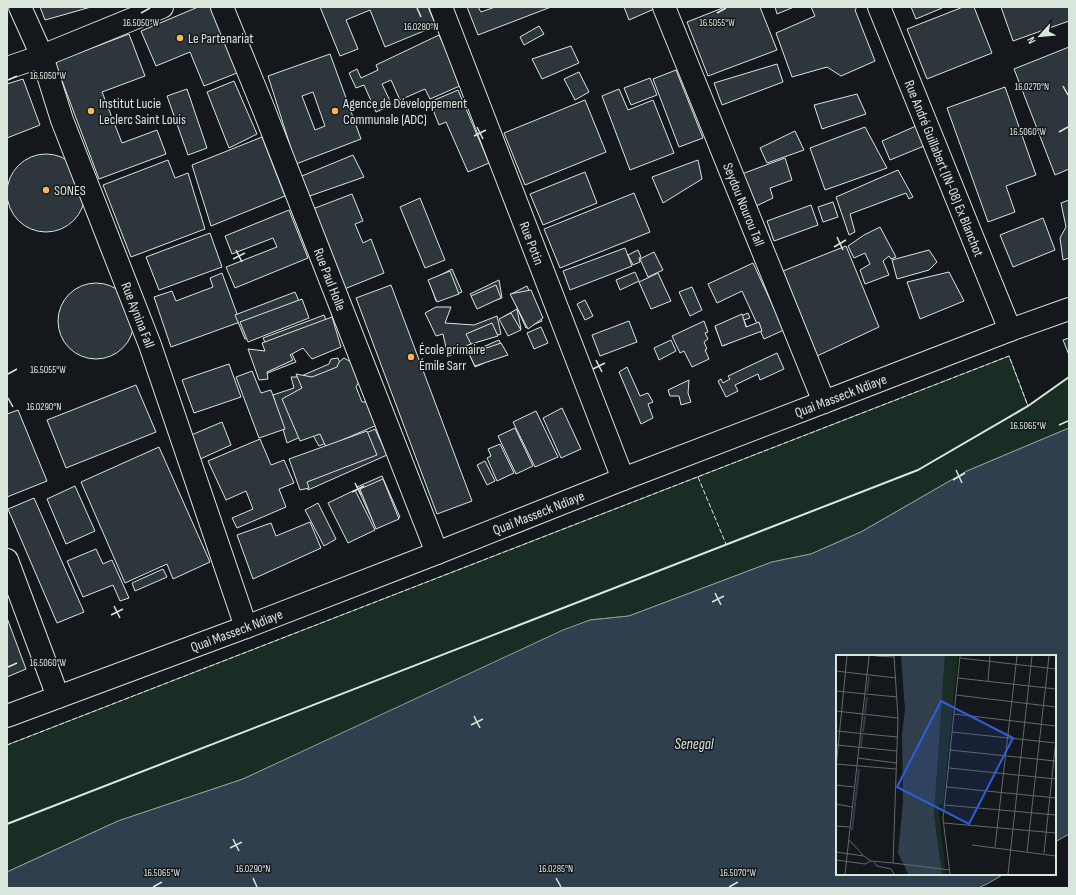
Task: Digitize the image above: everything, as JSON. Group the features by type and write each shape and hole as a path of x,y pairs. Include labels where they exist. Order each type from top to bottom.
{"street":[{"name":"Rue Aynina Fall","path":"20,7 42,56 62,120 150,345 246,627"},
{"path":"7,68 42,56 162,7"},
{"name":"Rue Paul Holle","path":"222,7 262,105 437,553"},
{"name":"Rue Potin","path":"440,7 623,479"},
{"name":"Seydou Nourou Tall","path":"664,7 824,402"},
{"name":"Rue André Guillabert (IN-08) Ex Blanchot","path":"879,7 1010,330"},
{"name":"Quai Masseck Ndiaye","path":"7,716 246,627 623,479 1069,308"},
{"path":"7,560 58,697"}],"green space":[{"path":"1009,356 1028,406 1069,377 1069,428 967,471 861,532 811,554 772,562 629,616 590,620 243,779 118,821 7,872 7,745"}],"water":[{"name":"Senegal","path":"1069,428 1069,834 1056,841 1056,655 836,655 836,875 1002,875 978,888 7,888 7,872 118,821 243,779 563,630 590,620 629,616 772,562 811,554 861,532 967,471"}],"building":[{"path":"40,7 91,7 45,20"},
{"path":"198,7 210,7 237,73 204,86 190,52 156,66 141,31"},
{"path":"320,7 428,7 436,26 385,47 370,10 346,20 358,49 340,56"},
{"path":"467,7 478,7 481,12 495,7 551,7 478,35"},
{"path":"624,7 654,7 654,9 629,20"},
{"path":"725,7 760,7 777,50 708,76 687,22"},
{"path":"775,7 794,7 777,14"},
{"path":"811,7 857,7 855,10 875,61 841,76 827,67 792,77 776,33 815,16"},
{"path":"911,7 941,7 942,8 916,19"},
{"path":"963,7 974,7 992,53 927,79 907,29"},
{"path":"1001,7 1069,7 1069,21 1013,41"},
{"path":"539,26 544,34 524,45 520,37"},
{"name":"Institut Lucie Leclerc Saint Louis","path":"129,34 145,76 102,92 122,143 157,130 166,154 99,179 55,62"},
{"path":"439,35 462,85 430,99 425,89 400,100 391,80 382,84 392,105 376,112 364,85 356,88 349,73 357,69 361,78 378,70 376,65"},
{"path":"571,46 579,63 542,79 532,59"},
{"path":"1069,47 1069,169 1055,175 1014,69"},
{"name":"Agence de Développement Communale (ADC)","path":"330,54 361,139 296,164 268,76","holes":["313,92 325,126 315,130 302,96"]},
{"path":"777,64 783,82 722,105 714,83"},
{"path":"676,70 703,138 679,147 653,79"},
{"path":"579,72 589,92 575,100 564,79"},
{"path":"650,78 657,95 631,105 624,88"},
{"path":"23,79 40,125 7,138 7,84"},
{"path":"234,81 257,134 229,148 207,92"},
{"path":"1005,87 1036,175 1006,186 1015,212 988,222 947,108"},
{"path":"187,89 207,148 188,155 167,96"},
{"path":"619,89 628,110 653,100 674,153 630,170 602,96"},
{"path":"458,90 489,163 468,172 446,122 439,125 430,102"},
{"path":"857,94 866,114 822,129 814,105"},
{"path":"585,100 606,152 525,185 504,133"},
{"path":"916,126 924,146 890,160 882,141"},
{"path":"865,127 887,168 825,190 810,148"},
{"path":"795,131 804,150 767,163 760,148"},
{"path":"262,137 285,196 211,226 192,165"},
{"name":"SONES","path":"46,154 61,157 74,165 82,178 85,193 82,208 74,221 61,229 46,232 31,229 18,221 10,208 7,193 10,178 18,165 31,157"},
{"path":"353,155 364,177 304,198 297,178"},
{"path":"785,158 792,180 770,188 773,198 752,208 739,175"},
{"path":"168,160 175,178 188,173 205,229 131,257 103,185"},
{"path":"698,160 702,179 663,203 652,177"},
{"path":"898,170 913,197 909,199 906,193 850,214 855,232 849,235 836,197"},
{"path":"585,172 597,203 543,225 530,194"},
{"path":"634,193 650,232 560,268 544,229"},
{"path":"352,194 363,221 355,224 363,243 371,239 384,273 342,290 310,210"},
{"path":"420,198 445,260 425,268 400,207"},
{"path":"1069,200 1069,258 1063,260 1060,238 1066,227 1061,203"},
{"path":"833,202 838,217 823,222 818,207"},
{"path":"811,205 818,225 774,241 767,221"},
{"path":"289,210 308,258 235,288 226,267 277,247 273,238 232,254 225,236"},
{"path":"1043,218 1055,250 1013,267 1000,235"},
{"path":"880,227 896,257 891,259 889,256 883,261 889,275 865,284 860,270 870,264 865,253 854,258 848,246 864,235"},
{"path":"210,233 222,267 159,290 146,257"},
{"path":"846,246 879,327 817,356 783,271"},
{"path":"625,248 632,266 570,290 563,271"},
{"path":"638,250 641,257 639,258 640,262 633,265 628,255"},
{"path":"929,250 937,262 929,270 897,279 892,260"},
{"path":"654,252 663,270 648,277 640,259"},
{"path":"753,263 784,330 764,339 742,291 717,303 708,284"},
{"path":"452,269 462,292 436,301 429,281"},
{"path":"450,271 459,294 437,302 428,280"},
{"path":"635,272 639,281 620,290 616,280"},
{"path":"949,272 964,301 920,319 907,282"},
{"path":"222,273 240,322 171,347 154,297 172,291 176,301 213,287 210,278"},
{"path":"658,273 671,301 651,309 639,282"},
{"path":"499,280 502,298 478,306 470,294"},
{"path":"89,283 103,283 117,289 128,300 134,314 134,328 131,336 123,348 117,353 103,359 89,359 75,353 64,342 58,328 58,314 64,300 75,289"},
{"path":"391,285 472,501 437,514 356,298"},
{"path":"496,285 501,298 477,309 471,296"},
{"path":"527,286 542,321 526,328 511,294"},
{"path":"692,287 702,310 690,316 679,292"},
{"path":"531,290 543,318 528,329 510,294"},
{"path":"295,292 305,315 245,339 235,315"},
{"path":"302,299 309,318 248,342 240,322"},
{"path":"585,300 593,316 585,320 577,304"},
{"path":"436,307 451,307 445,323 474,325 497,316 501,334 468,345 448,357 443,334 436,336 425,313"},
{"path":"517,309 521,329 510,331 503,317"},
{"path":"511,313 521,330 508,336 499,319"},
{"path":"748,313 750,318 744,320 747,328 753,325 756,331 723,346 715,327"},
{"path":"742,314 746,327 759,322 762,331 722,346 715,326"},
{"path":"324,315 335,344 311,354 305,342 290,350 296,362 260,376 254,358 270,353 263,338"},
{"path":"332,317 341,347 312,359 303,348 290,355 293,360 267,372 268,379 259,380 248,349 265,351 262,343"},
{"path":"629,321 637,342 600,356 592,335"},
{"path":"704,321 708,332 705,333 708,339 704,342 707,349 705,350 709,359 692,367 684,351 680,353 672,336"},
{"path":"492,323 498,336 471,344 466,334"},
{"path":"541,327 548,343 534,349 527,333"},
{"path":"1069,338 1069,355 1063,340"},
{"path":"499,340 505,354 475,367 469,353"},
{"path":"671,340 676,351 659,360 654,348"},
{"path":"501,343 508,355 475,366 469,354"},
{"path":"777,353 784,369 760,380 758,374 735,385 738,391 726,397 718,381 721,379 723,383 730,379 728,376"},
{"path":"338,358 347,381 308,402 312,412 327,411 329,416 349,400 356,402 364,426 319,446 311,432 287,443 273,395 294,388 291,377 299,377 329,364 331,359"},
{"path":"344,358 351,362 359,382 356,387 362,402 368,402 377,425 326,447 320,434 300,441 282,399 302,388 296,374 312,377 337,367 339,362"},
{"path":"229,364 241,397 194,413 182,380"},
{"path":"627,367 640,396 648,393 653,402 648,404 653,418 641,424 619,372"},
{"path":"252,371 261,393 271,390 285,429 259,438 236,377"},
{"path":"689,380 688,393 691,402 681,405 679,396 670,396 668,390"},
{"path":"136,385 156,432 66,468 47,420"},
{"path":"562,408 581,449 561,458 543,418"},
{"path":"18,410 47,481 7,497 7,414"},
{"path":"536,411 558,457 535,467 513,422"},
{"path":"222,422 231,445 198,460 189,436"},
{"path":"515,428 533,466 516,474 498,436"},
{"path":"375,429 387,455 308,490 297,464"},
{"path":"367,431 377,455 307,482 309,488 300,490 289,459"},
{"path":"260,439 271,465 284,460 294,483 279,489 286,507 237,528 232,518 253,509 246,491 226,500 208,461"},
{"path":"500,444 514,473 497,481 487,458 491,456 488,449"},
{"path":"159,447 210,562 173,579 167,564 125,583 81,482"},
{"path":"485,461 495,481 487,485 477,465"},
{"path":"382,476 400,517 376,528 357,487"},
{"path":"383,479 399,519 376,529 360,489"},
{"path":"75,486 95,531 66,544 47,499"},
{"path":"355,490 375,530 348,543 328,503"},
{"path":"34,498 84,612 57,623 8,509"},
{"path":"318,503 336,539 324,546 305,510"},
{"path":"310,522 321,548 253,579 237,535 271,523 276,536"},
{"path":"96,549 103,564 112,560 129,598 120,601 113,585 83,597 67,561"},
{"path":"163,569 167,577 135,591 132,583"},
{"path":"7,618 26,669 7,677"}],"fence":[{"path":"7,745 1009,356 1028,406 918,470 7,824"},
{"path":"698,477 726,544"}],"wall":[{"path":"7,824 918,470 1028,406 1069,377"}],"place":[{"name":"Le Partenariat","path":"180,38"},
{"name":"Institut Lucie Leclerc Saint Louis","path":"91,111"},
{"name":"Agence de Développement Communale (ADC)","path":"335,111"},
{"name":"SONES","path":"46,190"},
{"name":"École primaire Émile Sarr","path":"411,357"}]}
